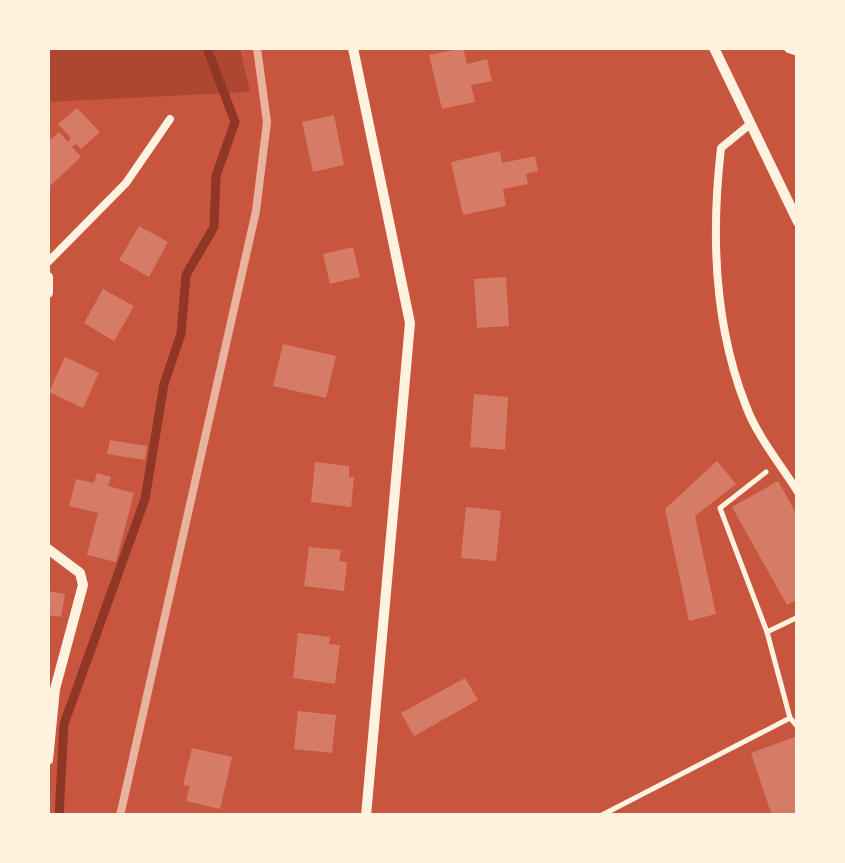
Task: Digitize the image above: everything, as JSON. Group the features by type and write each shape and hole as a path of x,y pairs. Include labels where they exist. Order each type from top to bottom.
{"street":[{"path":"353,48 410,324 366,816"},
{"path":"714,48 798,222"},
{"path":"789,48 798,51"},
{"path":"48,276 48,293"},
{"path":"48,548 80,572 83,585 56,689 48,760"}],"lane":[{"path":"48,262 126,184 170,119"},
{"path":"749,125 721,148 715,200 717,290 746,407 798,492"}],"path":[{"path":"771,448 766,474 720,508 768,632 790,718 798,727"},
{"path":"768,632 798,617"},
{"path":"600,816 790,718"}],"shaded area":[{"path":"48,48 240,48 250,92 48,102"}],"building":[{"path":"463,48 467,64 487,59 492,81 471,85 475,102 442,109 429,55"},
{"path":"77,108 100,132 81,149 76,144 72,147 81,157 48,188 48,142 59,132 68,142 71,138 58,124"},
{"path":"334,115 344,165 313,172 302,122"},
{"path":"500,151 502,163 535,156 538,171 526,174 528,184 503,189 506,206 463,215 451,162"},
{"path":"139,226 168,242 149,277 119,260"},
{"path":"353,247 360,277 330,284 323,254"},
{"path":"506,277 509,326 477,328 474,279"},
{"path":"103,289 134,306 114,341 84,323"},
{"path":"283,344 336,356 326,398 273,386"},
{"path":"65,357 99,373 83,408 49,392"},
{"path":"474,394 508,397 505,450 470,447"},
{"path":"110,440 147,446 145,460 107,454"},
{"path":"717,461 736,484 695,516 716,614 689,621 665,509"},
{"path":"315,462 349,466 349,477 354,477 351,507 311,502"},
{"path":"97,473 111,477 108,486 134,493 116,562 87,555 98,513 69,506 76,479 94,483"},
{"path":"778,481 798,517 798,599 787,605 732,507"},
{"path":"466,507 501,511 496,561 461,558"},
{"path":"309,547 341,550 339,561 347,562 344,591 304,586"},
{"path":"48,591 65,594 61,617 48,615"},
{"path":"298,633 330,637 329,644 340,645 335,684 293,678"},
{"path":"465,678 478,700 414,736 401,713"},
{"path":"298,711 336,715 332,753 294,749"},
{"path":"797,736 798,816 772,816 751,753"},
{"path":"192,748 232,757 220,809 186,801 190,786 183,785"}],"waterway":[{"path":"59,816 64,724 145,499 164,384 181,334 186,275 214,227 216,176 235,122 207,48"}],"railway":[{"path":"120,816 256,211 267,122 257,48"}]}
